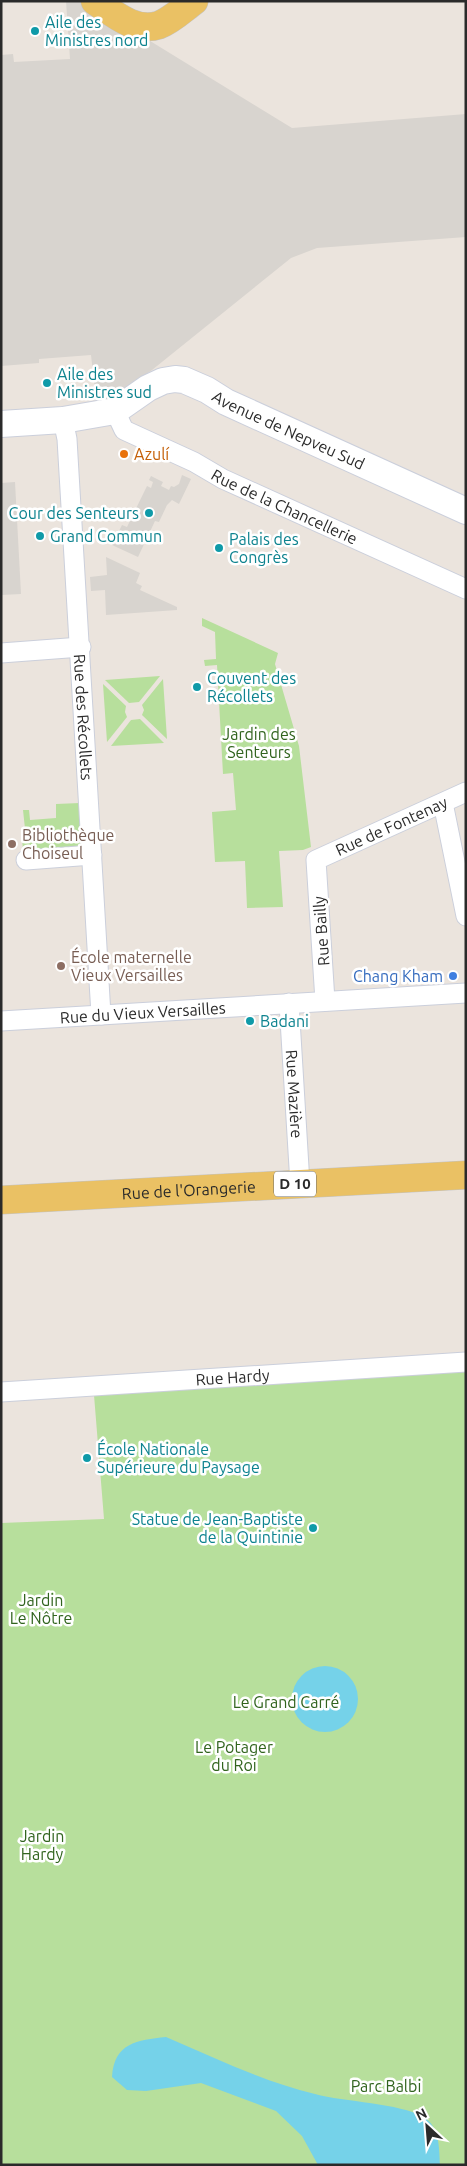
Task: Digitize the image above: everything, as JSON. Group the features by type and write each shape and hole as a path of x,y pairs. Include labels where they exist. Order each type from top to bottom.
{"main road":[{"path":"95,1 131,23 147,27 159,25 194,1"},
{"name":"Avenue de Nepveu Sud","path":"115,411 155,384 162,381 184,380 207,390 226,402 466,511"},
{"path":"1,424 62,420 115,411"},
{"name":"Rue de l'Orangerie","path":"1,1200 466,1175"}],"street":[{"name":"Rue de la Chancellerie","path":"115,411 124,430 194,462 223,479 466,589"},
{"name":"Rue des Récollets","path":"62,420 67,439 81,647 101,1015"},
{"path":"1,653 81,647"},
{"name":"Rue de Fontenay","path":"316,860 466,792"},
{"path":"442,803 466,916"},
{"path":"26,860 92,855"},
{"name":"Rue Bailly","path":"316,860 325,1001"},
{"name":"Rue du Vieux Versailles","path":"1,1021 466,993"},
{"name":"Rue Mazière","path":"289,1003 300,1184"},
{"name":"Rue Hardy","path":"1,1392 466,1362"}],"green space":[{"name":"Jardin des Senteurs","path":"202,618 278,653 275,664 299,746 311,847 303,850 279,851 283,907 247,908 245,861 215,862 212,812 236,810 233,773 223,774 217,665 205,666 204,660 216,659 215,632 202,626"},
{"path":"160,676 139,702 129,703 105,680"},
{"path":"163,679 167,739 142,715 144,710 142,705"},
{"path":"103,684 126,706 125,712 127,717 107,742"},
{"path":"140,719 164,743 111,746 131,720"},
{"path":"80,803 83,846 23,850 22,838 26,838 23,810 29,810 30,820 56,818 56,804"},
{"name":"Le Potager du Roi","path":"466,1368 466,2165 1,2165 1,1523 104,1519 94,1395"}],"shaded area":[{"path":"66,1 85,1 292,128 466,114 466,237 317,248 291,258 152,370 97,408 91,355 39,359 39,363 1,366 1,55 13,54 14,62 70,59"},
{"name":"Cour des Senteurs","path":"182,475 191,479 179,504 172,500 167,505 159,522 155,521 138,557 112,545 122,525 127,527 147,486 151,488 153,482 149,480 151,476 163,482 161,486 169,490 171,486 174,487 179,484"},
{"path":"15,482 21,594 1,595 1,483"},
{"path":"106,557 140,573 136,583 142,586 140,590 177,607 177,610 106,615 105,590 91,591 90,577 107,575"}],"water":[{"path":"325,1666 338,1669 348,1676 355,1686 358,1699 355,1712 348,1722 338,1729 325,1732 312,1729 302,1722 295,1712 292,1699 295,1686 302,1676 312,1669"},
{"path":"166,2037 240,2069 296,2089 327,2097 413,2112 429,2121 433,2126 438,2138 440,2165 318,2165 302,2136 276,2111 201,2083 146,2091 127,2090 112,2077 117,2057 122,2050 137,2042"}],"place":[{"name":"Aile des Ministres nord","path":"35,31"},
{"name":"Aile des Ministres sud","path":"47,383"},
{"name":"Azulí","path":"124,454"},
{"name":"Cour des Senteurs","path":"149,513"},
{"name":"Grand Commun","path":"40,536"},
{"name":"Palais des Congrès","path":"219,548"},
{"name":"Couvent des Récollets","path":"197,687"},
{"name":"Bibliothèque Choiseul","path":"12,844"},
{"name":"École maternelle Vieux Versailles","path":"61,966"},
{"name":"Chang Kham","path":"453,976"},
{"name":"Badani","path":"250,1021"},
{"name":"École Nationale Supérieure du Paysage","path":"87,1458"},
{"name":"Statue de Jean-Baptiste de la Quintinie","path":"313,1528"}],"park label":[{"name":"Jardin Le Nôtre","path":"41,1609"},
{"name":"Le Grand Carré","path":"286,1702"},
{"name":"Jardin Hardy","path":"42,1845"},
{"name":"Parc Balbi","path":"386,2086"}]}
